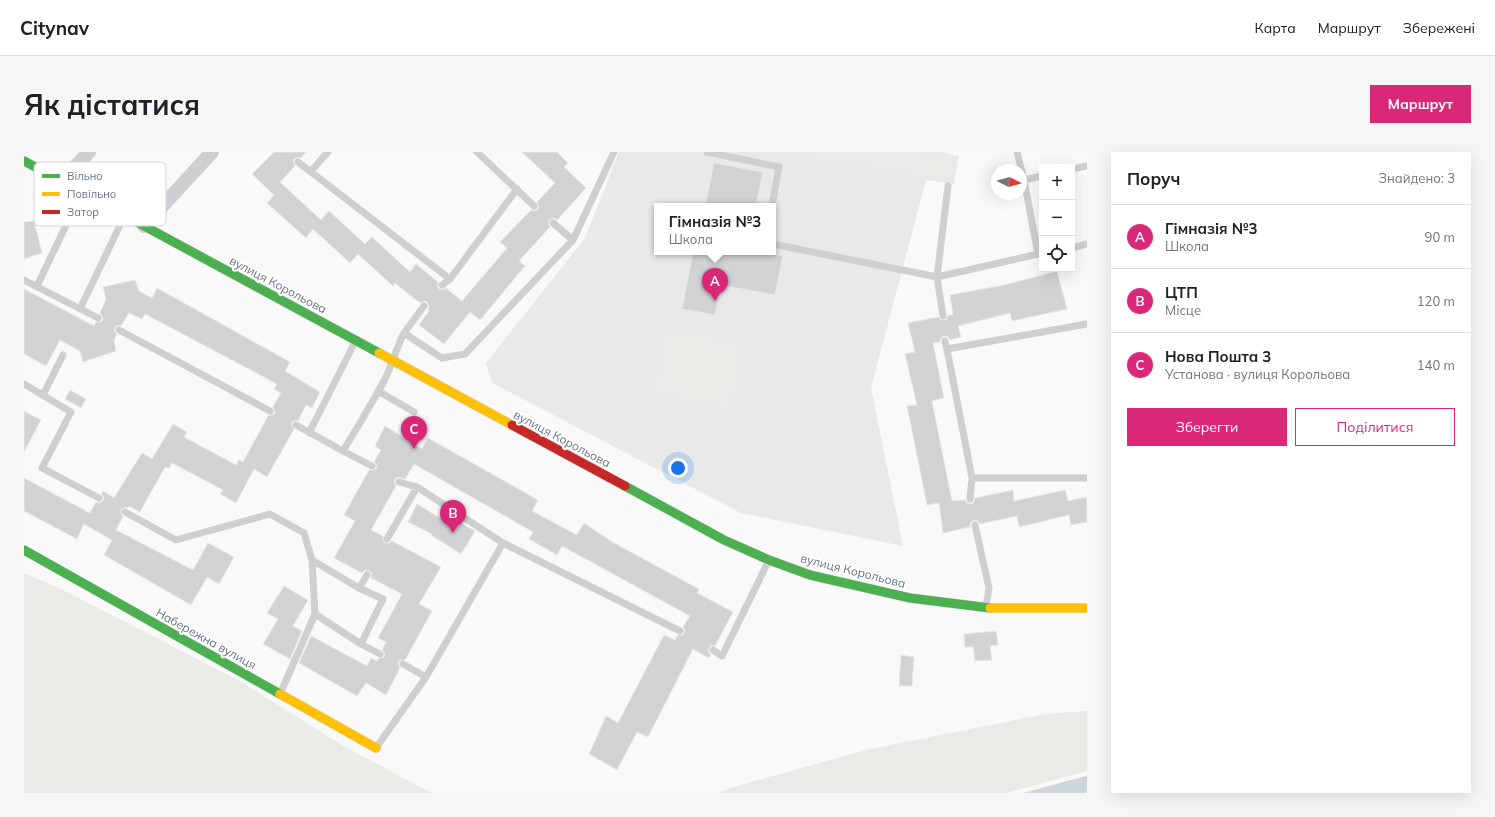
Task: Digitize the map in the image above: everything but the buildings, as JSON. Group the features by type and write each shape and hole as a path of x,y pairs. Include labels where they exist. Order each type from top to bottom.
{"street":[{"path":"80,162 89,152"},
{"path":"166,202 212,152"},
{"name":"вулиця Корольова","path":"24,162 34,167"},
{"name":"вулиця Корольова","path":"144,226 724,540 769,560 810,575 910,598 986,608 1087,608"},
{"name":"Набережна вулиця","path":"24,550 376,748"}],"lane":[{"path":"311,171 328,152"},
{"path":"477,152 534,206"},
{"path":"404,333 442,358 465,354 573,240 614,152"},
{"path":"707,152 779,167 773,203"},
{"path":"1017,152 1020,164"},
{"path":"298,162 450,279"},
{"path":"1075,168 1087,166"},
{"path":"1027,179 1039,177"},
{"path":"943,316 937,277 948,186"},
{"path":"442,285 450,279 517,189"},
{"path":"1027,194 1039,249"},
{"path":"553,223 573,240"},
{"path":"37,286 66,226"},
{"path":"80,309 120,226"},
{"path":"1075,247 1087,244"},
{"path":"776,245 937,277 1039,254"},
{"path":"25,283 37,286 98,318"},
{"path":"343,451 393,362 404,333 424,306"},
{"path":"947,349 1087,324"},
{"path":"119,330 270,411"},
{"path":"309,433 355,340"},
{"path":"945,341 972,478 970,499"},
{"path":"43,395 63,356"},
{"path":"24,384 71,412 42,468 99,498"},
{"path":"378,391 414,412"},
{"path":"296,425 372,466"},
{"path":"972,478 1087,478"},
{"path":"398,482 417,487 503,543 680,631"},
{"path":"387,539 417,487"},
{"path":"125,512 176,540 270,514 304,533 312,560 315,614 280,694"},
{"path":"975,525 989,588 986,608"},
{"path":"376,748 426,677 503,543"},
{"path":"312,560 382,600 361,644"},
{"path":"713,650 722,656 769,560"},
{"path":"359,588 367,575"},
{"path":"315,614 361,644 380,654"},
{"path":"403,664 426,677"}],"shaded area":[{"path":"619,152 940,152 959,156 954,184 926,180 871,388 903,546 741,513 492,383 486,363 585,238"},
{"path":"820,152 888,152 954,164 952,178 839,157 838,164 818,161"},
{"path":"669,332 740,346 729,405 658,391"},
{"path":"24,573 63,590 238,680 345,747 432,793 24,793"},
{"path":"1087,711 1087,771 1006,793 718,793 730,788 870,749 1045,714"},
{"path":"1087,776 1087,793 1023,793 1082,777"}],"traffic: fast":[{"path":"24,161 34,166"},
{"path":"144,226 379,353"},
{"path":"625,486 724,540 769,560 810,575 910,598 990,608"},
{"path":"24,550 280,694"}],"traffic: slow":[{"path":"379,353 512,425"},
{"path":"990,608 1087,608"},
{"path":"280,694 376,748"}],"traffic: jam":[{"path":"512,425 625,486"}],"place":[{"name":"Гімназія №3","path":"715,301"},
{"name":"Нова Пошта 3","path":"414,449"},
{"name":"ЦТП","path":"453,533"}]}
